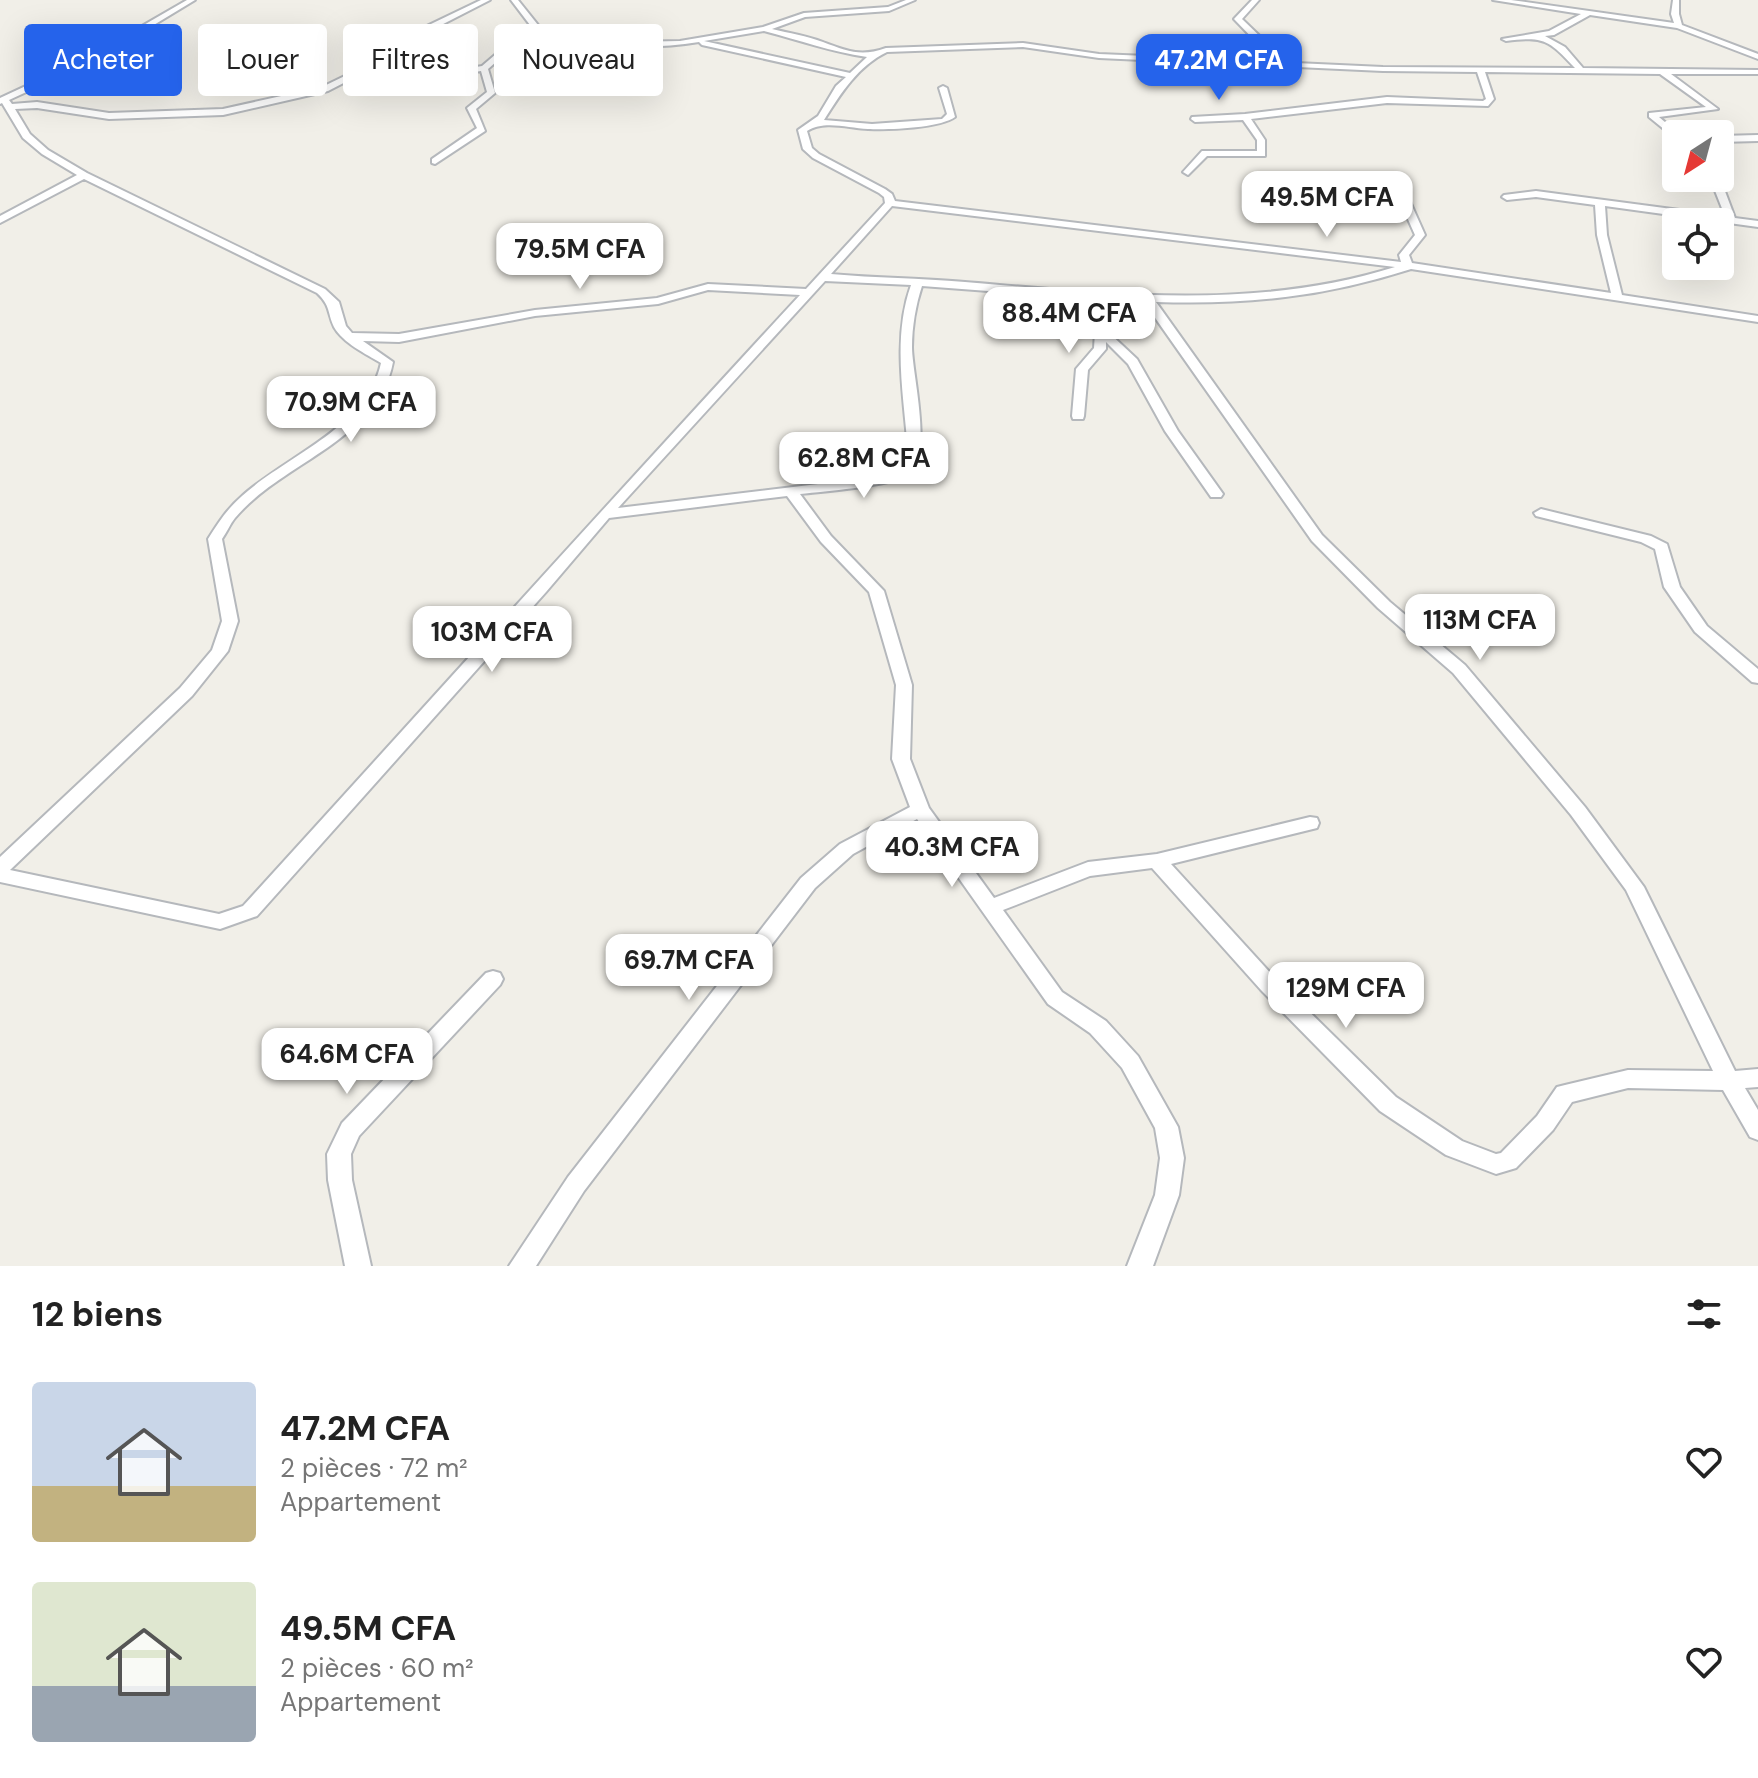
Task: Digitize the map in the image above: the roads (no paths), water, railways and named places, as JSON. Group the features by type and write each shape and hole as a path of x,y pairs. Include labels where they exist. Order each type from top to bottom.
{"street":[{"path":"4,103 93,58 192,0"},
{"path":"438,24 487,0"},
{"path":"514,0 533,24"},
{"path":"663,43 698,41 764,29 804,15 889,9 912,0"},
{"path":"1256,0 1238,19 1265,46 1270,62"},
{"path":"1496,0 1679,26 1758,57"},
{"path":"1676,0 1675,14 1679,26"},
{"path":"1506,39 1540,36 1589,13"},
{"path":"764,29 823,44 831,50 873,56"},
{"path":"1540,36 1562,49 1580,69"},
{"path":"698,41 735,52 853,76"},
{"path":"890,203 889,196 882,191 808,149 802,130 817,122 873,56 891,49 1023,45 1099,56 1480,69 1758,72"},
{"path":"1733,49 1758,49"},
{"path":"478,69 494,59"},
{"path":"435,161 482,129 471,108 491,93 484,68"},
{"path":"1195,119 1245,117 1387,100 1485,104 1490,99 1480,69"},
{"path":"1662,71 1714,109 1651,116 1662,125"},
{"path":"4,103 109,116 223,112 325,89 343,80"},
{"path":"817,122 872,127 944,121 952,115 943,88"},
{"path":"0,868 186,692 220,651 230,621 215,539 233,511 351,421 379,390 388,372 387,362 340,327 333,302 321,291 84,175 26,136 4,103"},
{"path":"1188,172 1205,153 1262,154 1261,140 1245,117"},
{"path":"1734,139 1758,138"},
{"path":"0,220 84,175"},
{"path":"1399,188 1420,235 1404,255 1408,267"},
{"path":"1507,197 1536,194 1662,212"},
{"path":"890,203 1042,219 1408,267 1758,319"},
{"path":"0,875 220,922 250,911 605,514 890,203"},
{"path":"1600,204 1602,235 1617,296"},
{"path":"1734,220 1758,224"},
{"path":"822,277 1148,299 1268,295 1349,287 1408,267"},
{"path":"605,514 881,478 909,468 915,451 906,347 912,299 918,282"},
{"path":"351,337 399,338 535,313 658,301 708,287 808,292"},
{"path":"1078,416 1082,369 1100,349 1101,332 1087,296"},
{"path":"1148,299 1317,538 1384,605 1459,669 1578,811 1634,887 1729,1081 1758,1130"},
{"path":"1101,332 1127,351 1136,363 1167,424 1216,494"},
{"path":"790,491 826,539 876,591 904,685 901,759 920,810 1055,998 1098,1027 1130,1062 1166,1127 1172,1158 1167,1195 1140,1266"},
{"path":"1541,513 1646,539 1662,547 1672,587 1701,629 1758,678"},
{"path":"522,1266 576,1184 808,883 833,856 864,835 920,810"},
{"path":"991,907 1088,869 1157,861 1310,823"},
{"path":"1157,861 1268,984 1388,1104 1468,1154 1496,1164 1508,1161 1545,1123 1565,1094 1628,1079 1729,1081 1758,1078"},
{"path":"358,1266 340,1180 339,1154 350,1130 493,979"}]}
